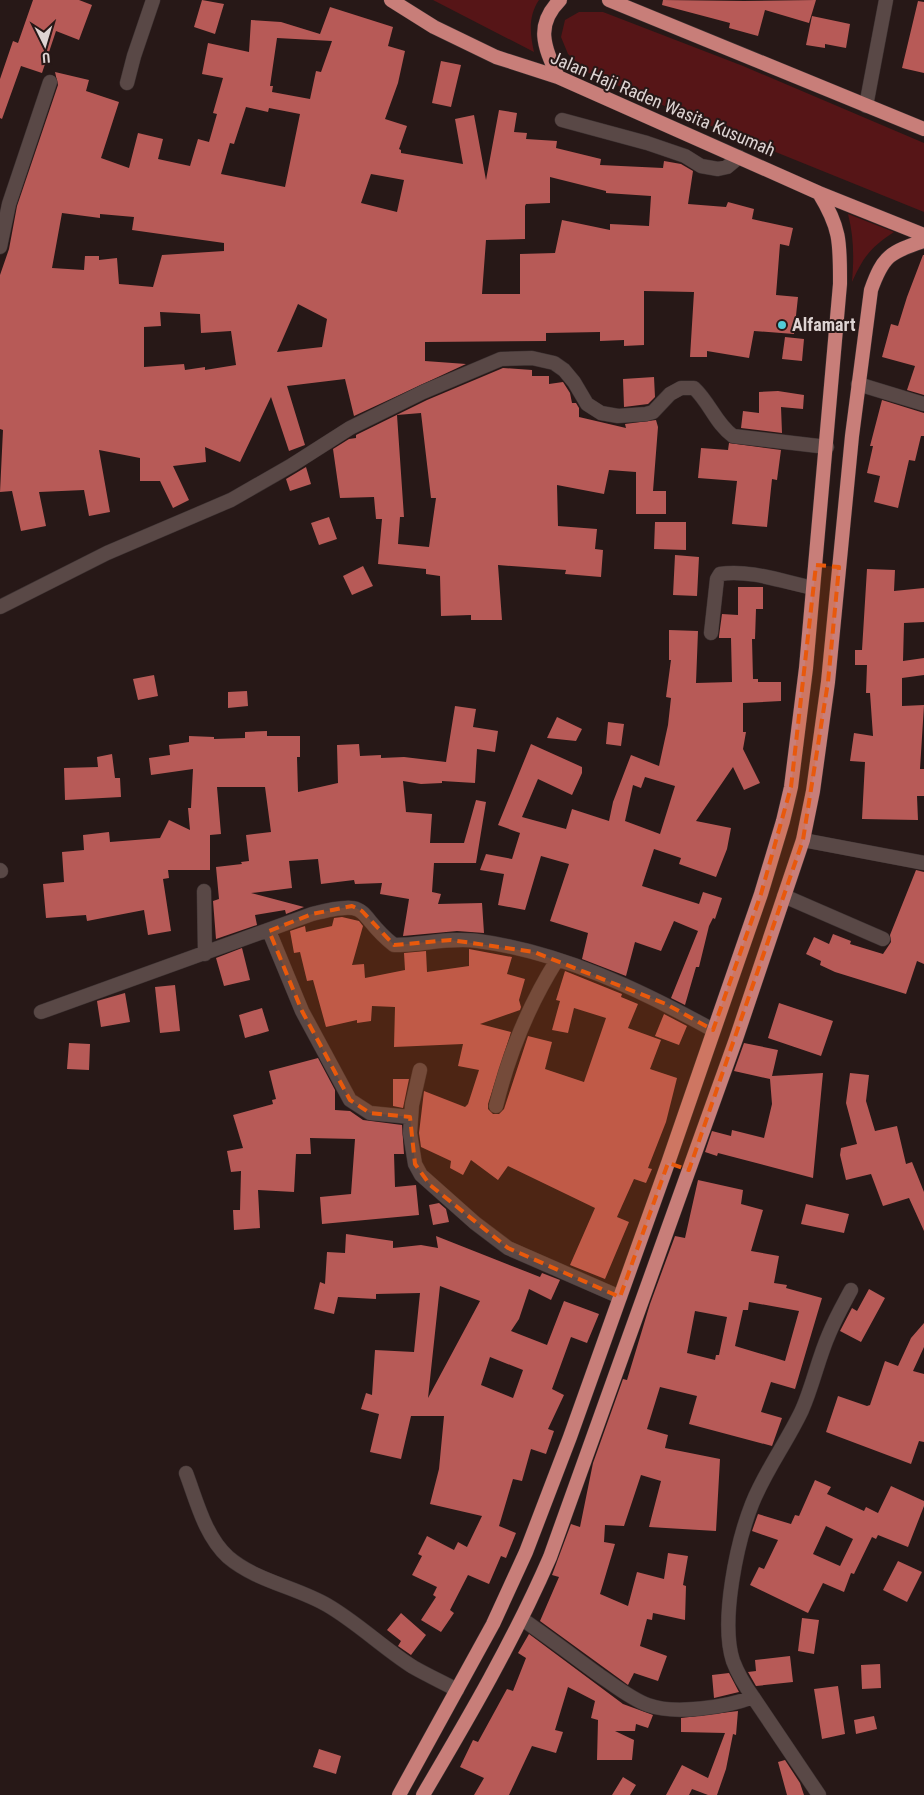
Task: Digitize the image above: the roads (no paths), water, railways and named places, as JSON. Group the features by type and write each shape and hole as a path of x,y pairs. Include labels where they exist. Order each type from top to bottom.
{"highway":[{"name":"Jalan Haji Raden Wasita Kusumah","path":"391,0 434,27 496,57 558,77 819,193 924,235"},
{"path":"558,77 546,49 544,36 545,25 552,8 560,0"},
{"path":"609,0 924,129"},
{"path":"399,1795 457,1690 512,1584 570,1437 668,1163 771,861 791,787 816,565 836,343 840,252 833,216 819,193"},
{"path":"423,1795 474,1708 522,1618 550,1556 689,1170 803,840 813,790 828,682 858,384 871,290 878,271 896,250 924,241"},
{"path":"816,565 839,567"},
{"path":"668,1163 689,1170"}],"street":[{"path":"127,83 152,0"},
{"path":"866,106 886,0"},
{"path":"0,247 9,204 50,82"},
{"path":"562,120 647,143 685,156 702,166 718,169 735,163 739,157"},
{"path":"0,607 107,553 231,500 292,465 350,428 423,392 501,359 532,358 554,363 564,370 574,382 587,404 601,413 618,416 646,414 653,412 670,394 681,388 694,388 705,398 722,428 732,436 827,447"},
{"path":"858,384 924,404"},
{"path":"711,633 717,579 720,574 729,572 749,575 813,588"},
{"path":"803,840 924,863"},
{"path":"204,891 205,954"},
{"path":"784,896 883,938"},
{"path":"41,1012 312,914 352,906 362,910 381,935 394,945 451,940 478,941 534,952 666,1004 713,1030"},
{"path":"268,931 302,1011 350,1100 370,1113 410,1118"},
{"path":"496,1106 505,1070 520,1028 538,991 557,960"},
{"path":"420,1070 410,1118 415,1164 430,1185 508,1248 620,1296"},
{"path":"819,1795 743,1683 733,1659 730,1639 729,1601 742,1536 753,1503 793,1429 811,1389 829,1334 851,1290"},
{"path":"186,1473 202,1517 214,1540 228,1557 250,1571 305,1593 326,1604 351,1619 413,1666 457,1690"},
{"path":"522,1618 615,1686 645,1705 674,1709 721,1706 753,1697"}],"place":[{"name":"Alfamart","path":"782,325"}]}
